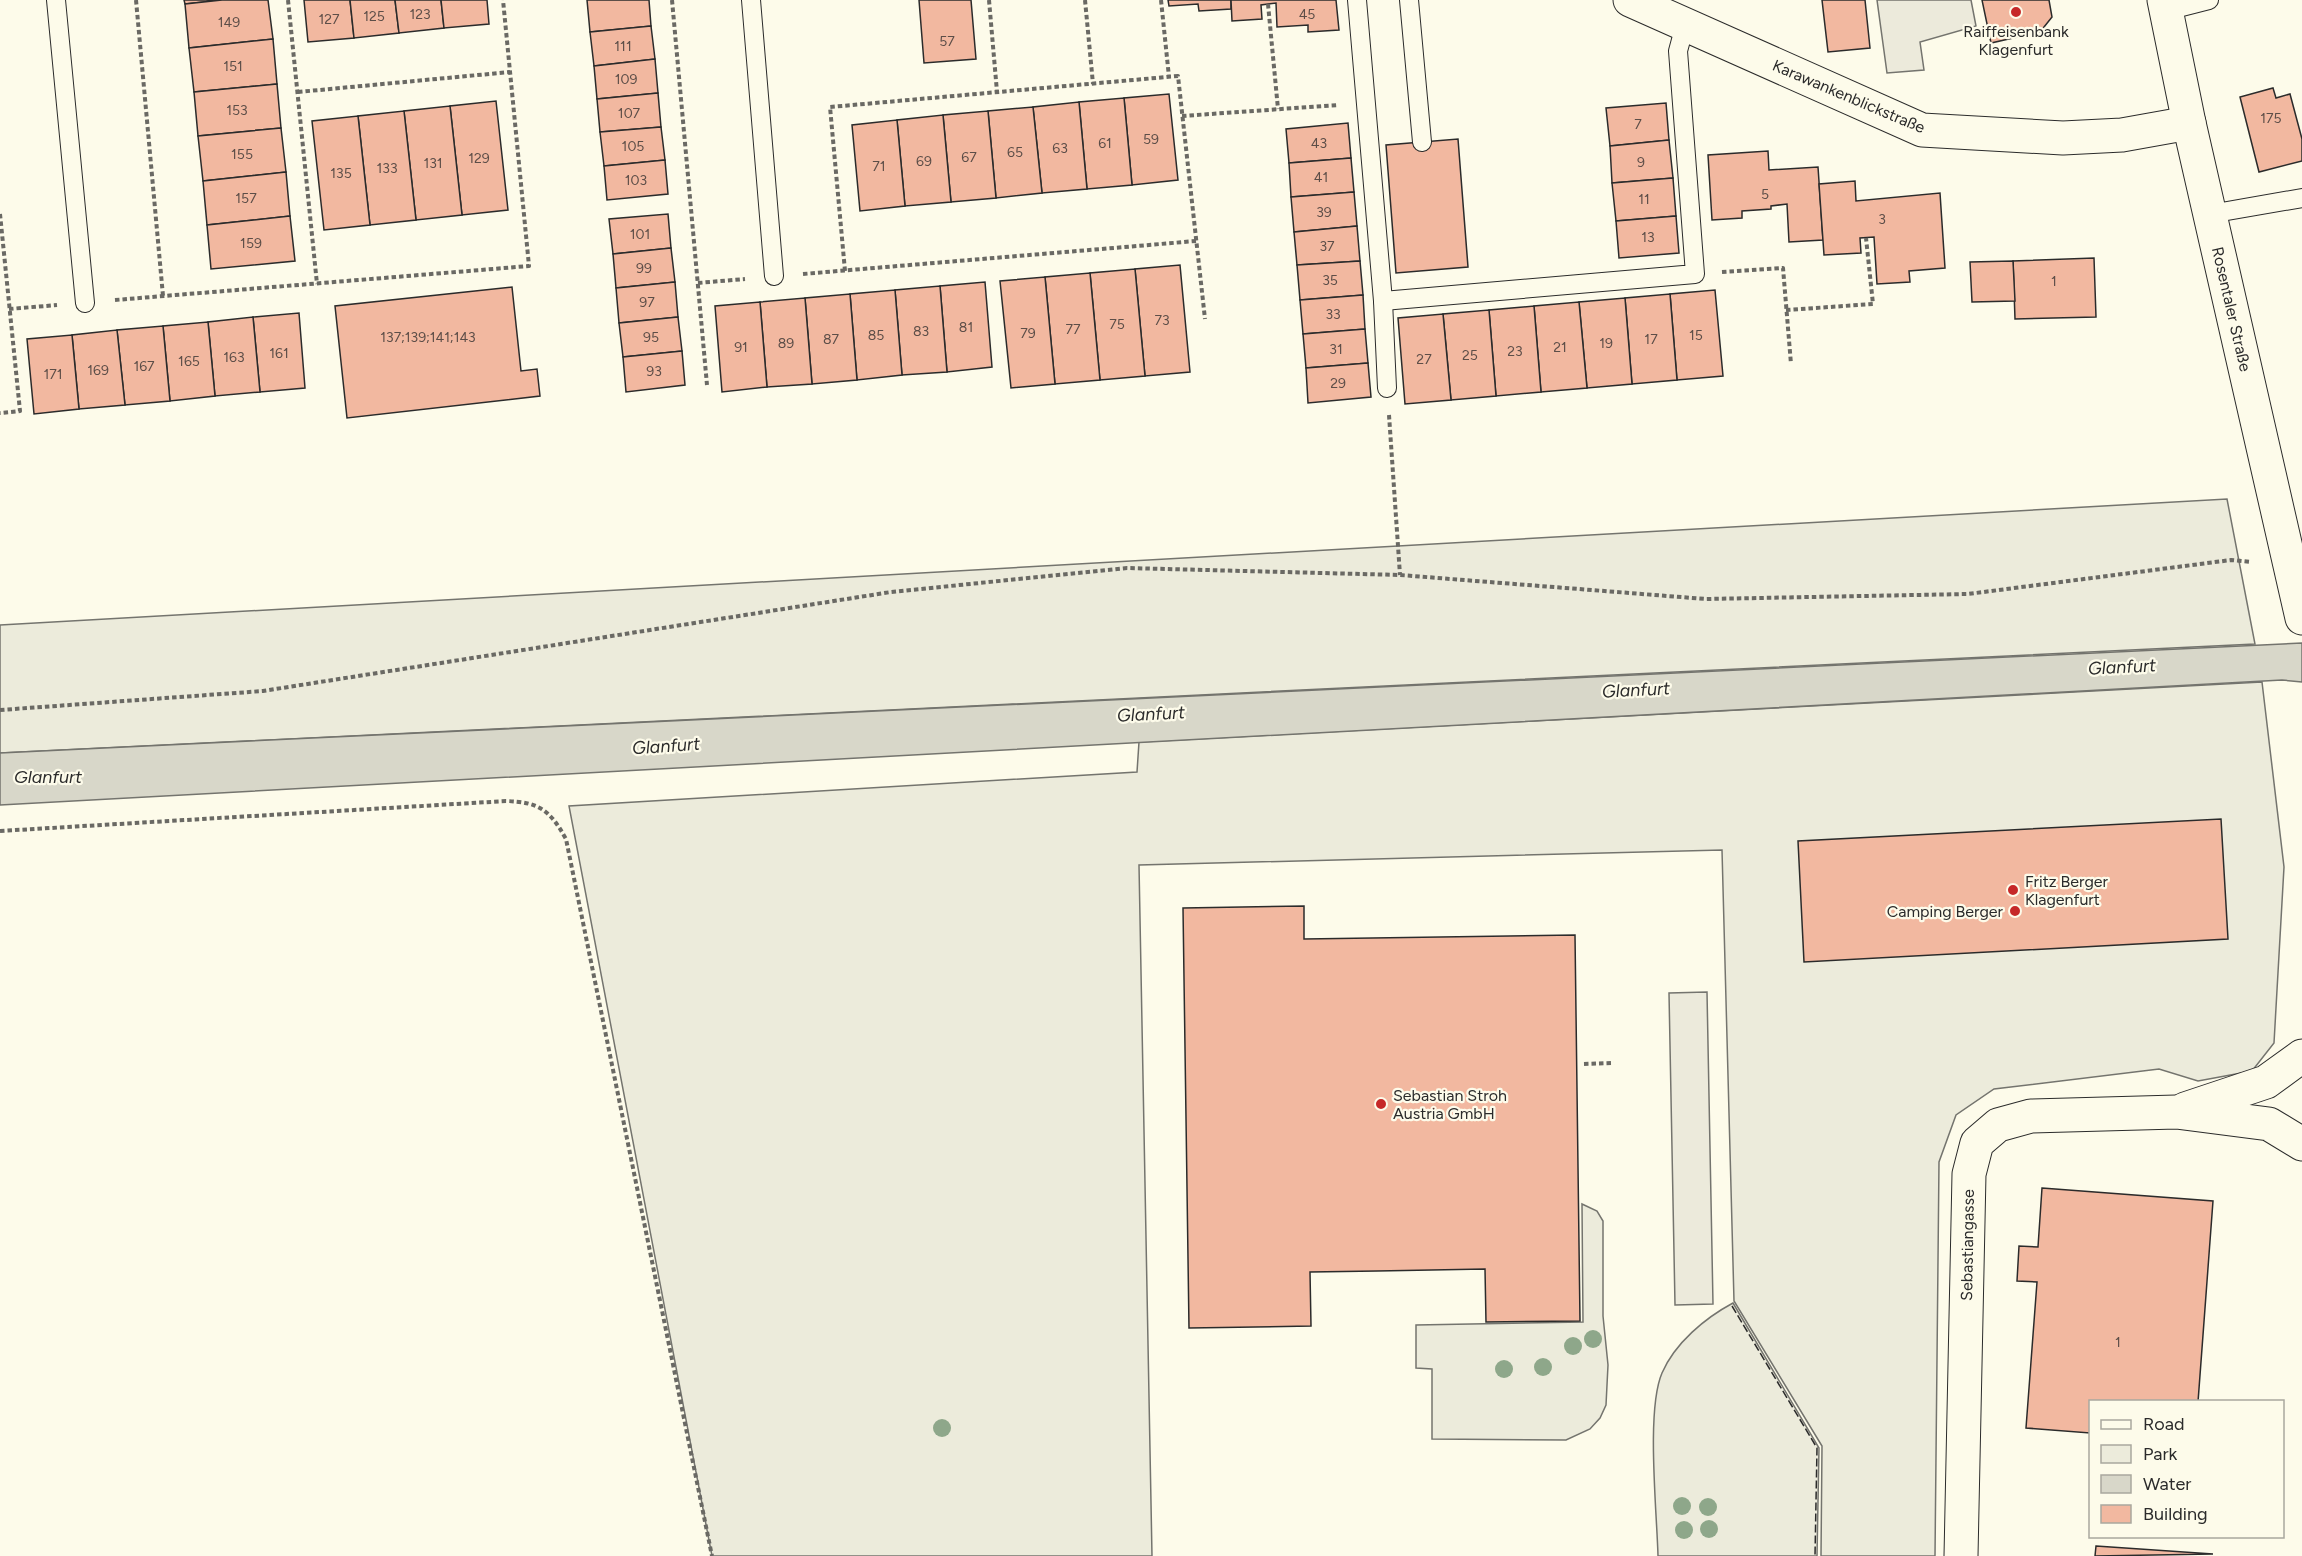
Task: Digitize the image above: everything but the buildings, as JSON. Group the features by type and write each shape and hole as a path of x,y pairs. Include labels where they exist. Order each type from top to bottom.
{"street":[{"name":"Karawankenblickstraße","path":"1630,0 1922,130 2063,138 2122,135 2189,123"},
{"name":"Rosentaler Straße","path":"2165,6 2189,123 2300,606"},
{"name":"Sebastiangasse","path":"2176,1112 2266,1082 2302,1056"},
{"name":"Sebastiangasse","path":"1961,1556 1969,1174 1977,1143 1998,1125 2031,1116 2176,1112 2269,1124 2302,1144"}],"lane":[{"path":"56,0 85,303"},
{"path":"751,0 774,276"},
{"path":"1357,0 1383,301 1387,388"},
{"path":"1409,0 1422,142"},
{"path":"2165,6 2210,0"},
{"path":"1383,301 1695,274 1678,51 1685,25"},
{"path":"2210,214 2302,198"}],"path":[{"path":"136,0 163,296"},
{"path":"288,0 317,284"},
{"path":"9,309 529,266 503,0"},
{"path":"672,0 707,385"},
{"path":"989,0 997,92"},
{"path":"1085,0 1093,84"},
{"path":"1161,0 1169,77"},
{"path":"1268,4 1278,109"},
{"path":"298,92 510,72"},
{"path":"845,270 830,107 1178,76 1205,320"},
{"path":"1182,116 1366,103"},
{"path":"0,214 20,411 0,413"},
{"path":"1786,310 1873,304 1866,238"},
{"path":"698,283 1196,241"},
{"path":"1695,274 1783,268 1791,364"},
{"path":"1387,388 1400,575"},
{"path":"0,710 263,691 891,592 1127,568 1400,575 1706,599 1968,594 2239,560"},
{"path":"0,831 506,801 527,802 542,808 555,819 566,838 712,1556"},
{"path":"1584,1064 1614,1063"}],"green space":[{"path":"2227,499 2255,644 0,753 0,625"},
{"path":"2262,682 2284,867 2274,1043 2252,1071 2198,1081 2159,1069 1994,1089 1956,1115 1939,1162 1935,1556 1821,1556 1822,1446 1734,1301 1722,850 1139,865 1152,1556 712,1556 569,806 1137,772 1139,742"},
{"path":"1582,1204 1597,1211 1603,1221 1603,1316 1608,1365 1606,1405 1600,1418 1590,1429 1566,1440 1432,1439 1432,1369 1416,1368 1416,1325 1583,1322"},
{"path":"1733,1303 1819,1448 1817,1556 1658,1556 1653,1436 1657,1390 1662,1373 1675,1352 1692,1332"}],"shaded area":[{"path":"1877,0 1971,0 1976,26 1920,42 1924,70 1887,73"},
{"path":"1707,992 1713,1304 1675,1305 1669,993"}],"water":[{"name":"Glanfurt","path":"2302,643 2302,682 2282,680 0,805 0,753"}],"fence":[{"path":"1732,1306 1817,1448 1815,1556"}],"place":[{"name":"Raiffeisenbank Klagenfurt","path":"2016,12"},
{"name":"Fritz Berger Klagenfurt","path":"2013,890"},
{"name":"Camping Berger","path":"2015,911"},
{"name":"Sebastian Stroh Austria GmbH","path":"1381,1104"}]}
